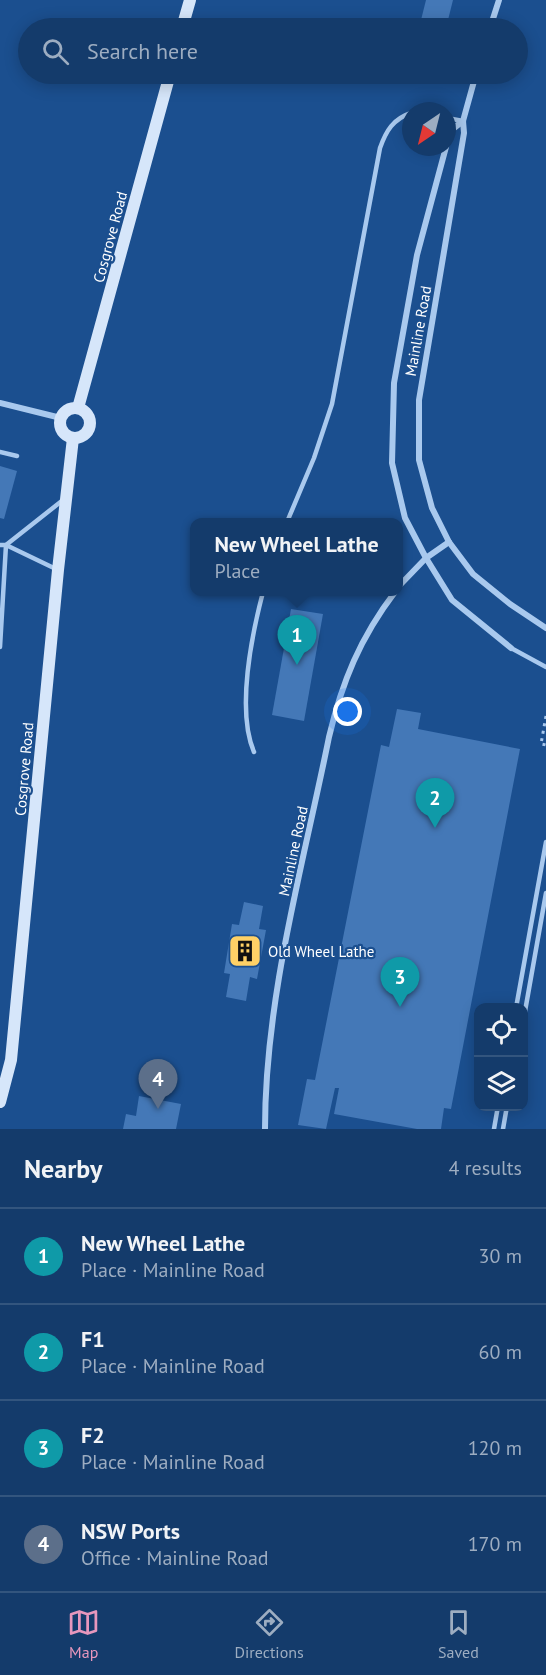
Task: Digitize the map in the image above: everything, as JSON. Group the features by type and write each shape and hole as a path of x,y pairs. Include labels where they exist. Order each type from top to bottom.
{"main road":[{"path":"185,18 190,0"},
{"name":"Cosgrove Road","path":"78,408 167,84"},
{"path":"78,408 90,418 90,427 84,436 73,438 64,433 60,418 69,409 78,408"},
{"name":"Cosgrove Road","path":"0,1102 11,1060 57,570 73,438"}],"street":[{"path":"493,18 499,0"},
{"name":"Mainline Road","path":"473,84 463,122 464,133 419,400 417,430 419,460 432,508 449,542 473,574 510,604 546,628"},
{"name":"Mainline Road","path":"456,127 463,122"},
{"name":"Mainline Road","path":"444,156 417,255 394,383 391,429 392,463 405,518 452,600 511,648"},
{"path":"0,403 60,418"},
{"path":"403,582 426,558 449,542"},
{"name":"Mainline Road","path":"265,1129 267,1068 273,1012 329,737 341,690 351,665 366,635 391,596"}],"lane":[{"path":"289,518 314,458 332,404 380,148 390,125 402,117"},
{"path":"456,120 463,122"},
{"path":"0,452 17,456"},
{"path":"3,545 65,499"},
{"path":"3,545 57,570"},
{"path":"0,647 3,545"},
{"path":"254,752 247,727 248,675 262,596"},
{"name":"Mainline Road","path":"511,648 546,667"},
{"path":"517,1003 546,842"},
{"path":"526,1003 546,893"},
{"path":"494,1129 497,1111"},
{"path":"503,1129 506,1111"}],"path":[{"path":"546,716 541,744 546,745"}],"building":[{"path":"426,0 453,0 448,18 422,18"},
{"path":"0,466 17,471 4,519 0,518"},
{"path":"291,609 323,614 304,721 272,715"},
{"path":"397,709 421,713 418,729 520,749 451,1109 444,1108 441,1129 417,1129 334,1114 339,1088 335,1088 326,1129 298,1125 307,1079 315,1080 381,745 389,747"},
{"name":"Old Wheel Lathe","path":"244,902 263,906 259,929 266,930 257,979 250,977 246,1001 226,997 230,974 224,973 232,924 239,925"},
{"path":"139,1096 181,1104 176,1129 123,1129 126,1114 136,1116"}],"place":[{"name":"New Wheel Lathe","path":"297,665"},
{"name":"F1","path":"435,828"},
{"name":"Old Wheel Lathe","path":"245,951"},
{"name":"F2","path":"400,1007"},
{"name":"NSW Ports","path":"158,1109"}]}
